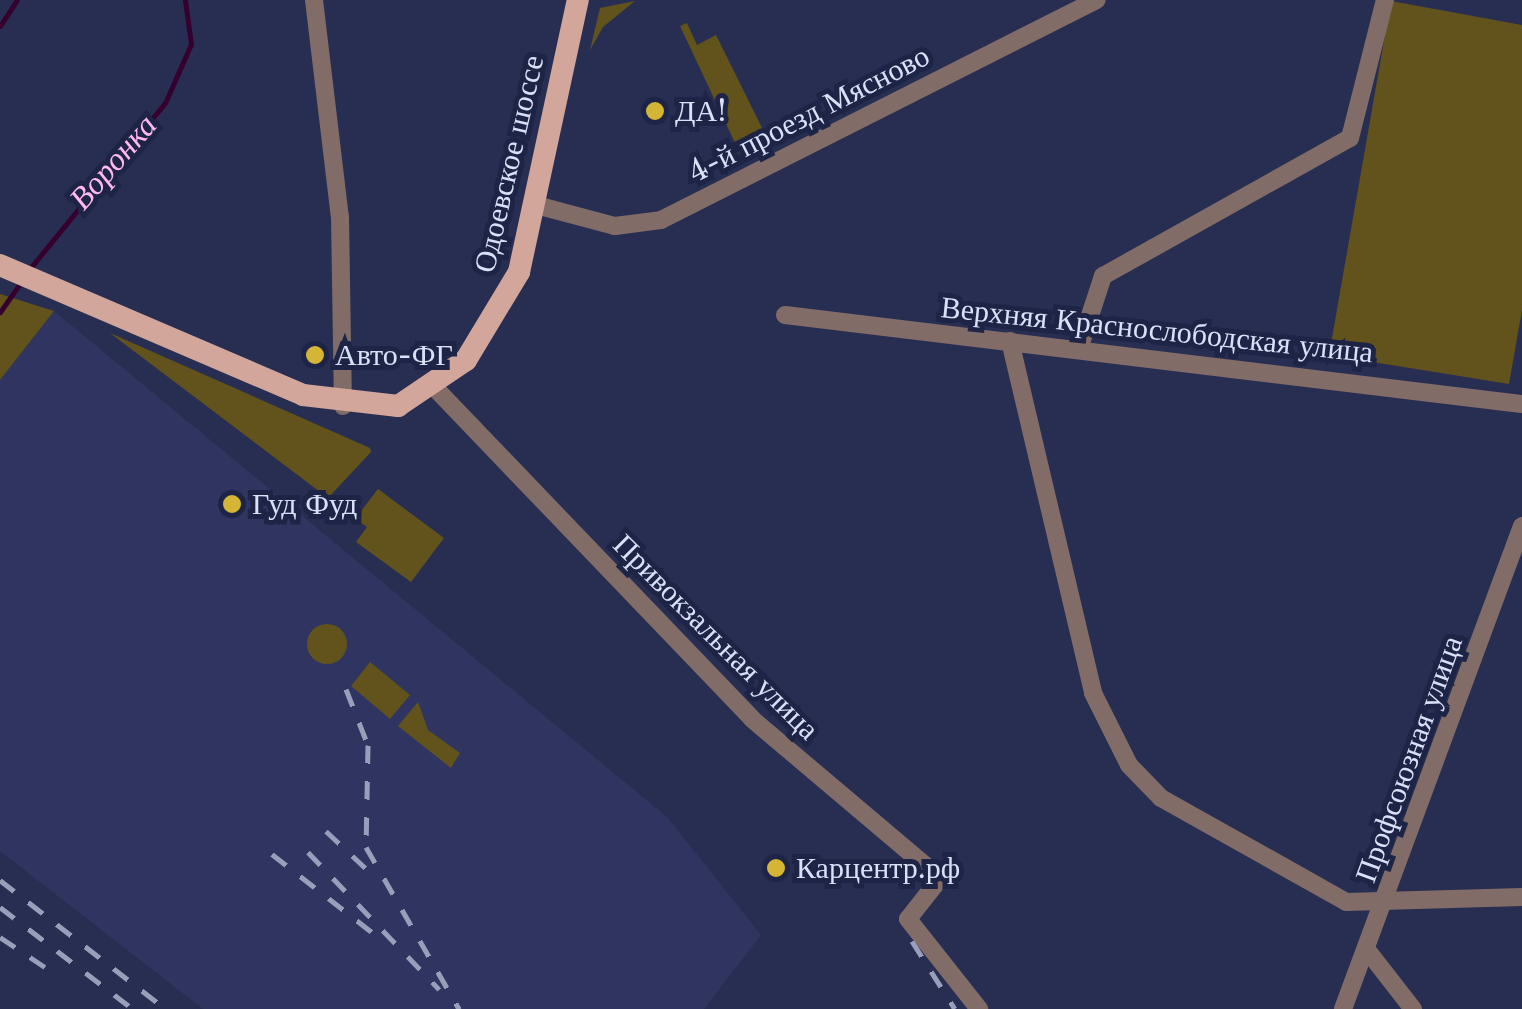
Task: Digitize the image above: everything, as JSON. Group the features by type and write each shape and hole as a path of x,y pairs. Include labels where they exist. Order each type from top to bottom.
{"main road":[{"name":"Одоевское шоссе","path":"0,265 343,406 398,406 435,388 507,298 536,206 578,0"}],"street":[{"path":"314,0 340,217 343,406"},
{"name":"4-й проезд Мясново","path":"536,206 614,226 660,220 1097,0"},
{"path":"1079,349 1104,276 1350,138 1385,0"},
{"name":"Верхняя Краснослободская улица","path":"785,316 1522,404"},
{"path":"1010,341 1094,694 1129,765 1160,798 1267,863 1346,902 1385,906 1522,897"},
{"name":"Привокзальная улица","path":"435,388 752,719 932,871 934,886 908,919 979,1009"},
{"name":"Профсоюзная улица","path":"1343,1009 1385,906 1522,526"},
{"path":"1367,950 1414,1009"}],"shaded area":[{"path":"635,1 603,27 590,50 600,8"},
{"path":"1391,1 1522,25 1522,310 1509,384 1329,355"},
{"path":"687,23 697,45 716,35 771,146 743,160 680,26"},
{"path":"0,294 54,311 0,380"},
{"path":"54,311 667,817 761,935 704,1009 203,1009 0,851 0,380"},
{"path":"110,333 370,448 371,452 328,498"},
{"path":"378,489 444,538 411,582 356,542 367,527 355,519"},
{"path":"327,624 341,630 347,644 341,658 327,664 313,658 307,644 313,630"},
{"path":"370,662 410,695 390,719 351,686"},
{"path":"418,702 428,730 460,753 451,768 398,726"}],"waterway":[{"name":"Воронка","path":"0,26 17,0"},
{"name":"Воронка","path":"27,272 165,103 191,44 185,0"},
{"name":"Воронка","path":"0,312 22,281"}],"railway":[{"path":"346,689 368,745 366,847 459,1009"},
{"path":"326,831 373,875"},
{"path":"308,852 439,989"},
{"path":"272,854 382,940"},
{"path":"0,880 166,1009"},
{"path":"0,907 133,1009"},
{"path":"0,937 45,967"},
{"path":"912,941 955,1009"}],"place":[{"name":"ДА!","path":"655,111"},
{"name":"Авто-ФГ","path":"315,355"},
{"name":"Гуд Фуд","path":"232,504"},
{"name":"Карцентр.рф","path":"776,868"}]}
